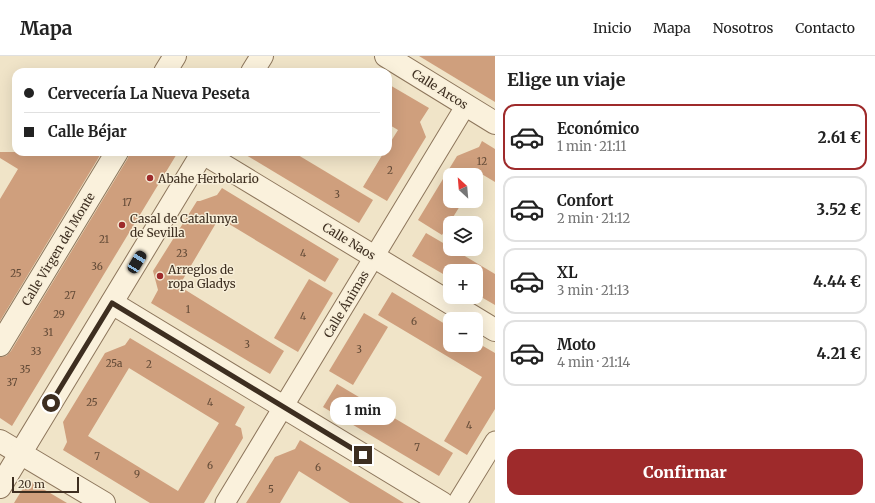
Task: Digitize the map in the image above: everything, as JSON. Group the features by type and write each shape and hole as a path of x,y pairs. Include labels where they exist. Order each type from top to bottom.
{"street":[{"path":"167,68 174,56"},
{"path":"254,68 262,56"},
{"name":"Calle Arcos","path":"386,56 495,123"},
{"name":"Calle Ánimas","path":"225,503 466,105"},
{"name":"Calle Virgen del Monte","path":"0,345 115,156"},
{"path":"0,487 201,156"},
{"name":"Calle Naos","path":"208,156 495,330"},
{"path":"112,303 442,503"},
{"path":"0,441 104,503"},
{"path":"457,503 495,441"}],"building":[{"path":"419,56 495,56 495,102"},
{"path":"392,86 429,108 420,122 426,137 387,201 363,187 382,156 392,156 392,140 398,130 392,126"},
{"path":"482,141 495,149 495,182 483,175 483,168 450,168 457,156 479,147"},
{"path":"0,152 12,152 12,156 100,156 0,321 0,199 18,169 0,158"},
{"path":"128,156 176,156 12,426 0,418 0,357 6,356 11,351"},
{"path":"248,156 300,156 373,200 359,223"},
{"path":"443,179 443,208 459,208 454,216 443,216 442,235 418,220"},
{"path":"222,188 339,259 325,282 219,218 179,286 284,351 270,374 151,303 158,290 153,271 197,201 217,195"},
{"path":"426,233 443,243 443,256 465,256 478,264 443,264 443,274 412,256"},
{"path":"483,267 495,274 495,305 483,298"},
{"path":"309,279 333,293 298,352 274,338"},
{"path":"392,292 443,323 443,352 483,352 483,346 495,353 495,409 467,455 444,441 482,377 378,315"},
{"path":"364,313 388,327 353,385 329,371"},
{"path":"130,338 245,407 235,425 241,428 243,438 204,503 150,503 63,450 67,442 63,422 105,353 125,345","holes":["129,368 219,423 178,491 88,436"]},
{"path":"337,384 453,453 439,476 323,407"},
{"path":"300,440 404,503 350,503 299,471 280,503 246,503 275,457 295,449"},
{"path":"28,480 67,503 14,503"}],"place":[{"name":"Abahe Herbolario","path":"150,178"},
{"name":"Casal de Catalunya de Sevilla","path":"122,225"},
{"name":"Arreglos de ropa Gladys","path":"160,276"}],"route":[{"path":"51,403 112,303 363,455"}]}
